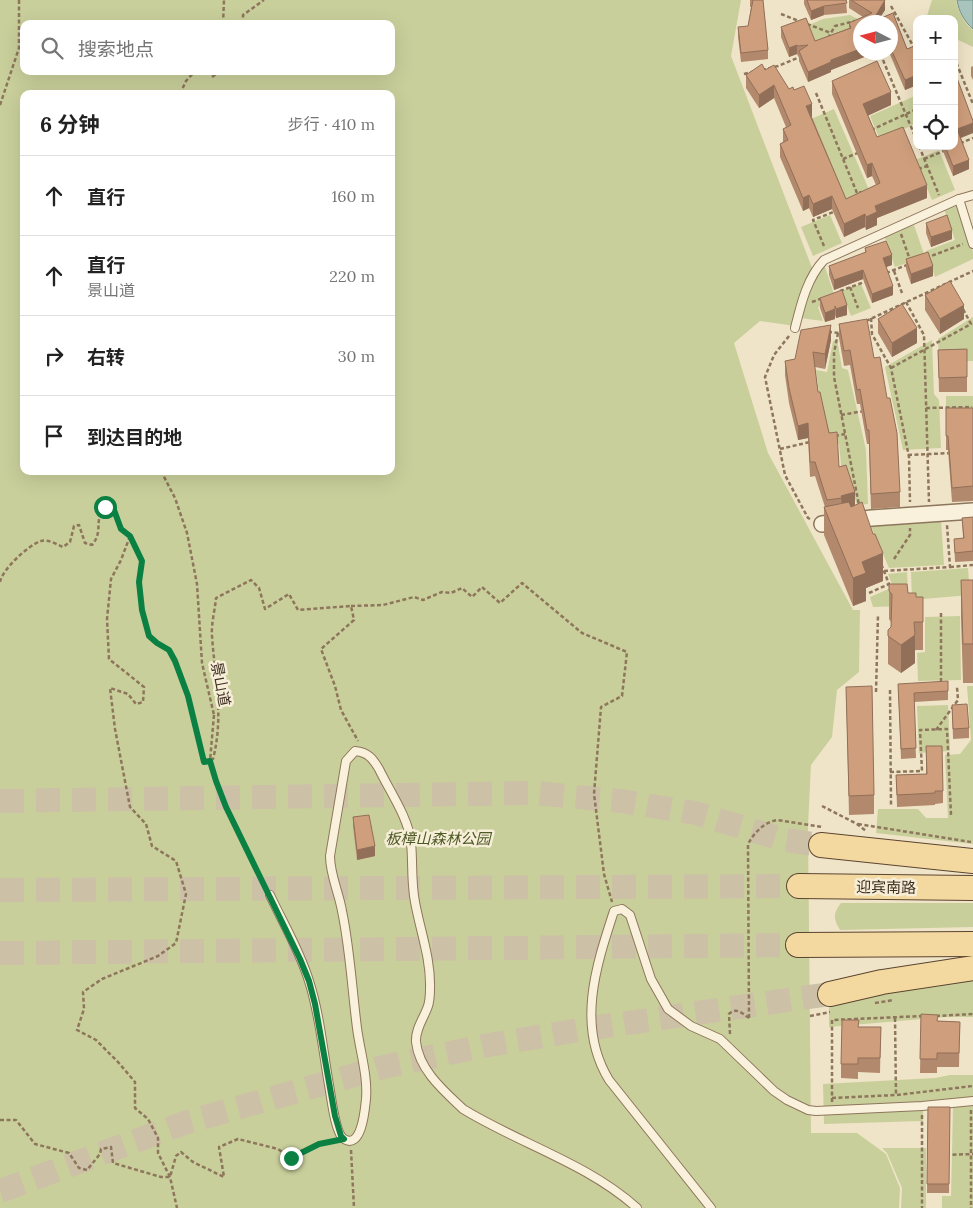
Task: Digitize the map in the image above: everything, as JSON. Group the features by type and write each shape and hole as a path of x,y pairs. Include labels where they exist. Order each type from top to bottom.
{"main road":[{"path":"822,836 973,861"},
{"name":"迎宾南路","path":"799,886 973,888"},
{"path":"798,945 973,944"},
{"path":"834,1003 882,982 973,968"}],"street":[{"path":"822,524 862,519 973,511"}],"lane":[{"path":"795,328 801,306 816,268 824,260 959,199 973,195"},
{"path":"959,199 972,243"},
{"path":"270,895 309,981 315,1004 335,1116 341,1136 347,1140 354,1139 360,1132 364,1120 366,1091 342,911 331,868 330,856 344,767 350,755 355,751 364,752 374,761 379,769 404,820 411,842 412,882 429,969 430,985 428,1005 416,1034 416,1042 424,1064 442,1088 463,1109 595,1176 638,1208"},
{"path":"711,1208 609,1080 598,1059 591,1023 592,992 597,964 614,911 622,908 630,915 650,979 668,1009 691,1026 720,1040 731,1048 744,1063 786,1100 808,1110 922,1106 972,1101"}],"path":[{"path":"0,105 20,48 19,0"},
{"path":"223,20 224,0"},
{"path":"243,20 243,15 264,0"},
{"path":"891,6 913,46"},
{"path":"781,14 831,32"},
{"path":"826,40 836,26 853,22"},
{"path":"744,74 778,66 804,55"},
{"path":"883,60 913,132"},
{"path":"955,60 973,104"},
{"path":"182,90 191,75"},
{"path":"212,78 216,75"},
{"path":"816,93 860,200"},
{"path":"874,136 871,129 913,111"},
{"path":"958,145 973,138"},
{"path":"921,150 939,195"},
{"path":"924,158 945,150"},
{"path":"843,159 860,152"},
{"path":"910,173 927,166"},
{"path":"857,193 869,189"},
{"path":"824,246 813,220 837,210"},
{"path":"879,276 911,264 898,226"},
{"path":"920,260 972,243"},
{"path":"894,270 902,293"},
{"path":"862,322 973,271"},
{"path":"834,293 871,279"},
{"path":"850,287 858,308"},
{"path":"801,306 826,297"},
{"path":"906,302 924,335 929,514"},
{"path":"891,368 971,324 962,308"},
{"path":"870,318 872,334 891,368 908,455 910,535 894,559"},
{"path":"795,328 774,355 764,377 785,475 808,518 822,524"},
{"path":"823,332 838,333 846,330"},
{"path":"838,333 834,353 834,377 862,519"},
{"path":"926,408 972,407"},
{"path":"841,415 870,410"},
{"path":"826,438 845,434"},
{"path":"780,450 817,441"},
{"path":"908,455 955,453"},
{"name":"景山道","path":"163,475 175,498 187,533 197,584 202,663 214,715 210,761 226,807 270,895"},
{"path":"0,582 1,575 26,550 42,541 53,542 63,547 70,542 74,526 79,525 85,543 92,545 98,538 100,513 105,507 114,510 121,529 130,536 142,561 139,582 142,610 149,636 169,650 175,661 188,696 204,762 214,759 219,719 218,687 212,634 216,598 251,580 259,588 264,609 290,594 298,610 383,605 414,597 423,600 442,592 451,593 462,588 472,597 482,587 500,603 522,583 582,632 627,652 622,696 601,707 594,794 604,874 614,911"},
{"path":"947,512 950,567"},
{"path":"130,536 111,579 107,620 109,659 144,687 143,702 136,704 128,694 110,688 116,729 130,807 146,824 152,846 176,861 186,894 176,943 158,956 102,979 83,992 84,1009 77,1030 96,1040 135,1082 135,1108 148,1119 158,1138 158,1153 170,1177 177,1208"},
{"path":"869,593 889,584 880,563"},
{"path":"884,572 973,565"},
{"path":"351,606 354,620 321,649 335,686 341,710 364,752"},
{"path":"941,613 941,688"},
{"path":"876,692 878,615"},
{"path":"936,730 958,700 957,687"},
{"path":"890,690 891,806"},
{"path":"890,772 922,771 920,730 947,729 951,815"},
{"path":"822,806 856,824 870,834 861,832"},
{"path":"731,1048 729,1014 737,1010 748,1018 748,844 760,828 771,821 777,820 822,836"},
{"path":"856,824 973,842"},
{"path":"875,1003 894,1000"},
{"path":"810,1016 834,1003"},
{"path":"934,1016 973,1014"},
{"path":"832,1110 832,1020 924,1016"},
{"path":"895,1018 897,1107"},
{"path":"832,1098 921,1092 973,1086"},
{"path":"921,1092 922,1208"},
{"path":"971,1208 972,1101"},
{"path":"0,1120 16,1120 35,1144 69,1153 79,1168 87,1170 100,1154 101,1149 111,1146 113,1163 161,1177 170,1177"},
{"path":"170,1177 176,1156 181,1152 193,1162 224,1177 219,1147 238,1139 278,1150 291,1158 319,1144 347,1140 354,1208"},
{"path":"941,1155 972,1154"}],"green space":[{"name":"板樟山森林公园","path":"0,0 741,0 731,56 814,273 795,326 760,321 734,343 768,453 853,610 860,610 859,672 837,690 832,737 811,765 808,826 811,1133 857,1133 886,1154 900,1188 899,1208 0,1208"},
{"path":"932,0 956,0 962,17 973,30 973,47 958,40 958,15 927,15"},
{"path":"850,15 853,17 853,27 817,45 809,25 823,19"},
{"path":"913,97 913,125 880,140 870,116"},
{"path":"834,109 870,192 846,203 811,119"},
{"path":"939,150 955,190 932,200 915,160"},
{"path":"959,202 973,252 973,259 935,277 926,251 955,240 944,209"},
{"path":"830,215 842,243 813,256 801,227"},
{"path":"914,225 925,257 895,267 884,235"},
{"path":"824,264 836,300 818,307 823,321 800,318 805,297"},
{"path":"861,284 871,308 851,316 841,291"},
{"path":"973,317 973,361 939,362 938,339"},
{"path":"837,339 842,368 848,370 866,450 868,504 857,505 848,476 842,475 839,444 832,444 820,401 816,370 827,372 833,341"},
{"path":"932,340 934,394 939,400 941,448 903,450 885,367"},
{"path":"946,396 973,396 973,418 946,419"},
{"path":"941,519 944,565 889,568 870,524"},
{"path":"968,568 970,595 912,600 911,572"},
{"path":"907,572 909,606 873,607 870,597 893,587 888,574"},
{"path":"960,616 961,680 918,681 917,653 925,652 925,617"},
{"path":"967,686 973,686 973,844 876,833 878,809 918,809 926,818 948,818 945,755 960,754 971,740"},
{"path":"948,705 950,751 919,753 917,706"},
{"path":"841,903 973,903 973,927 840,930 835,916 836,910"},
{"path":"973,975 973,1017 946,1017 829,1027 829,998"},
{"path":"950,1075 973,1075 973,1097 923,1101 923,1121 824,1124 823,1084 935,1078"},
{"path":"953,1106 973,1106 973,1208 942,1208 942,1196 951,1196"},
{"path":"882,1148 926,1148 926,1208 901,1208 902,1188 887,1153"}],"water":[{"path":"957,0 973,0 973,29 962,16"}],"building":[{"path":"753,0 763,0 768,50 741,53 738,27 748,26"},
{"path":"807,0 846,0 847,3 824,6 811,11"},
{"path":"851,0 885,0 876,15 867,15 872,13"},
{"path":"806,18 815,41 851,28 849,23 853,21 853,52 808,72 799,51 808,45 797,45 789,48 781,27"},
{"path":"898,26 907,49 913,47 913,77 905,80 896,60 898,60"},
{"path":"877,61 891,92 863,104 877,137 903,127 927,185 875,206 877,212 866,217 865,214 844,224 832,196 813,204 809,195 803,198 780,144 788,140 783,129 791,125 774,85 759,95 746,75 762,64 765,70 774,65 789,89 793,87 794,90 804,86 812,104 806,106 846,199 880,183 872,163 867,165 832,81"},
{"path":"958,81 973,121 973,123 958,129"},
{"path":"958,132 969,160 953,166 947,150 958,150"},
{"path":"947,215 952,230 931,237 926,223"},
{"path":"886,241 892,255 883,258 893,286 872,294 863,270 834,280 829,266 866,252 865,248"},
{"path":"928,252 933,266 911,274 906,259"},
{"path":"950,281 964,305 940,319 925,295"},
{"path":"842,290 847,305 836,309 835,306 835,309 825,313 820,298"},
{"path":"902,304 917,328 892,343 878,319"},
{"path":"867,319 874,358 880,357 887,398 890,398 897,433 900,492 871,494 869,430 867,430 860,389 857,390 850,350 844,351 839,324"},
{"path":"831,325 825,354 813,352 818,392 820,392 829,433 837,432 839,467 846,465 855,492 841,496 842,498 827,500 815,462 810,462 808,423 798,426 785,361 795,359 801,330"},
{"path":"967,349 967,377 939,378 938,350"},
{"path":"946,408 973,408 973,486 952,488 948,436 946,436"},
{"path":"849,502 851,507 862,502 873,534 875,534 883,553 862,562 866,573 853,578 824,507"},
{"path":"973,517 973,551 955,553 954,539 964,538 962,518"},
{"path":"961,580 973,580 973,644 963,644"},
{"path":"889,584 907,584 908,593 916,593 916,597 923,597 923,622 914,622 915,635 901,645 888,636 888,630 891,627 892,594 889,591"},
{"path":"948,681 948,691 914,693 916,748 901,749 898,684"},
{"path":"872,686 874,795 849,796 846,687"},
{"path":"967,704 969,728 953,729 952,705"},
{"path":"926,746 942,746 943,791 897,795 896,775 927,774"},
{"path":"369,815 375,846 357,850 353,817"},
{"path":"921,1014 938,1015 937,1021 960,1022 959,1053 937,1053 937,1059 920,1059"},
{"path":"842,1020 859,1020 858,1027 881,1027 880,1058 858,1058 858,1064 841,1064"},
{"path":"928,1107 950,1107 949,1184 927,1184"}],"tunnel":[{"path":"0,801 534,793 621,801 695,813 785,840 821,845"},
{"path":"0,890 799,886"},
{"path":"0,953 798,945"},
{"path":"0,1191 187,1122 383,1067 483,1046 585,1029 830,994"}],"route":[{"path":"105,507 114,510 121,529 130,536 142,561 139,582 142,610 149,636 169,650 175,661 188,696 204,762 210,761 226,807 270,895 309,981 315,1004 335,1116 341,1136 344,1139 319,1144 291,1158"}]}
